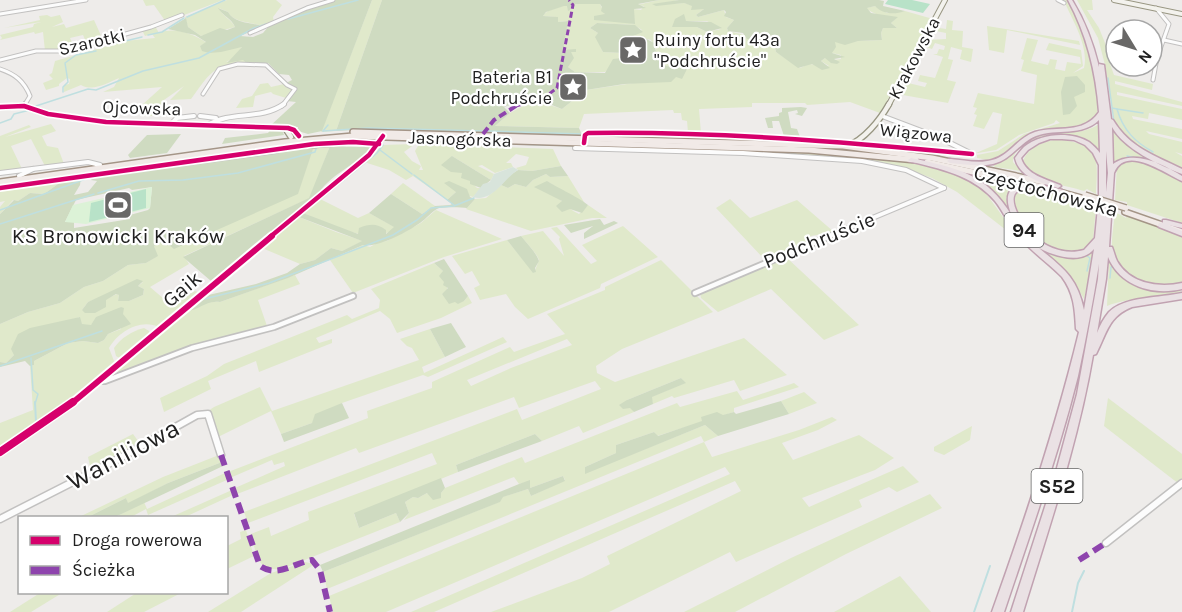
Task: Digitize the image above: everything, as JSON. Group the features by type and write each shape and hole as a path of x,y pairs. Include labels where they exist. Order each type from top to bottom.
{"highway":[{"path":"1069,1 1096,45 1104,76 1111,181"},
{"path":"950,161 977,163 997,161 1004,158 1027,137 1089,127 1105,113"},
{"path":"1105,113 1103,237 1112,261 1130,278 1159,289 1182,286"},
{"path":"1105,113 1118,133 1130,143 1182,172"},
{"path":"1059,189 1035,177 1020,166 1018,156 1028,146 1051,137 1076,140 1096,152 1103,171"},
{"path":"1103,237 1114,166 1121,160 1130,159 1152,163 1182,179"},
{"path":"911,160 954,171 983,186 997,200 1020,234 1064,273 1074,286 1079,300 1079,352"},
{"name":"94","path":"1059,189 1026,187 1016,189 1010,194 1012,207 1028,236 1048,249 1076,255 1090,251 1103,237"},
{"path":"1164,223 1182,227"},
{"path":"1164,223 1182,233"},
{"name":"S52","path":"998,612 1037,500 1079,352 1103,237"},
{"name":"S52","path":"1017,612 1059,479 1090,358 1103,237"},
{"path":"1090,358 1107,320 1117,310 1128,305 1182,296"}],"main road":[{"name":"Jasnogórska","path":"0,180 370,131 482,137"},
{"name":"Jasnogórska","path":"0,180 295,140 337,137 584,140"},
{"name":"Częstochowska","path":"584,140 672,146 847,152 986,173 1059,189"},
{"name":"Częstochowska","path":"672,146 858,145 950,161 1059,189 1164,223"}],"street":[{"path":"0,14 86,0"},
{"path":"250,33 307,8 333,0"},
{"name":"Krakowska","path":"858,145 882,116 945,0"},
{"path":"1058,0 1069,1"},
{"path":"1114,0 1182,14"},
{"path":"1156,8 1169,22 1164,40 1182,44"},
{"name":"Szarotki","path":"0,60 36,51 58,51 100,41 151,27 182,15"},
{"path":"200,116 216,118 270,114 277,111 295,88 287,85 266,65 238,64 220,68 203,94"},
{"path":"0,69 8,70 26,83 30,96 24,106"},
{"name":"Ojcowska","path":"0,107 24,106 48,114 80,120 285,128 295,140"},
{"path":"171,124 177,118 194,116"},
{"name":"Wiązowa","path":"858,145 972,154 953,144 882,116"},
{"path":"208,125 216,118"},
{"path":"584,140 588,133 644,132 858,145 855,151 847,152"},
{"name":"Gaik","path":"0,452 59,413 99,381 369,155 383,136"},
{"path":"0,188 276,151 295,140 379,144"},
{"path":"575,148 672,146"},
{"name":"Podchruście","path":"672,146 872,162 906,170 944,188 695,293"},
{"path":"0,173 100,165"},
{"path":"19,176 33,169"},
{"path":"99,381 105,381 192,348 274,327 353,296"},
{"name":"Waniliowa","path":"0,519 120,458 197,415 208,414 221,455"},
{"path":"1106,543 1182,483"}],"green space":[{"path":"143,0 223,0 166,22 154,5 146,6"},
{"path":"227,0 276,0 282,5 273,17 274,22 259,28 259,25 237,20 219,8 235,27 201,36 188,27 185,17"},
{"path":"336,0 372,0 322,131 308,134 298,131 298,127 270,126 296,102 287,101 286,98 292,89 284,84 292,80 289,75 279,74 268,63 252,64 243,60 227,63 242,47 209,53 202,51 200,46 206,42 195,35 168,29 186,18 188,27 201,36 220,28 227,30 235,27 218,8 228,12 237,20 259,25 259,28 240,36 253,37 305,9"},
{"path":"372,0 382,0 336,131 321,132"},
{"path":"382,0 659,0 638,4 646,8 634,9 635,24 594,20 594,16 605,14 601,11 600,4 572,4 568,11 567,6 564,6 546,12 543,16 558,17 558,22 568,21 563,50 576,49 576,52 571,52 574,58 568,67 575,72 605,73 613,59 622,58 623,53 603,52 595,37 598,33 590,28 597,23 635,25 643,32 633,36 641,36 654,43 656,52 653,59 671,60 659,62 659,65 687,69 682,79 676,77 671,82 624,84 586,90 562,109 533,101 512,104 504,107 510,113 495,126 579,128 582,135 369,129 336,131"},
{"path":"659,0 679,0 653,5 684,3 704,9 696,15 698,17 724,10 726,17 734,20 727,28 728,31 770,41 775,46 776,52 800,68 809,64 829,66 821,61 825,58 841,59 841,55 832,53 835,42 882,40 883,28 897,28 891,23 897,17 880,16 866,8 875,6 887,13 905,11 933,19 880,113 850,102 807,105 805,103 752,103 752,107 699,109 701,133 688,132 687,121 682,120 681,113 674,113 673,110 584,114 579,128 495,126 510,113 534,100 562,109 586,90 675,77 687,69 659,65 659,62 669,61 652,59 656,49 651,40 632,35 642,30 634,25 597,23 590,28 598,33 597,39 603,52 624,53 622,58 605,72 575,72 568,67 571,52 563,51 567,21 558,22 555,17 543,16 548,11 561,6 600,4 605,14 634,24 633,9 641,10 644,6 637,5","holes":["680,17 686,21 707,21 721,29 707,32 697,27 672,27"]},
{"path":"679,0 879,0 884,1 883,6 905,11 888,13 875,6 867,8 871,13 898,17 891,23 897,28 883,28 882,40 858,41 845,45 835,42 836,47 832,53 845,57 834,59 840,62 837,64 825,58 821,61 830,68 822,70 812,64 798,68 776,52 775,46 770,41 747,39 743,33 728,31 727,28 734,20 724,16 726,12 724,10 698,17 696,15 704,9 691,10 692,6 684,3 656,6 652,4"},
{"path":"888,0 912,0 930,4 923,13 885,4"},
{"path":"1061,0 1067,0 1074,13 1091,56 1097,86 1097,117 1081,126 1024,137 997,160 977,158 977,155 998,151 1024,134 1060,123 1056,120 1054,123 1019,135 996,150 976,153 997,144 1002,114 993,112 984,129 973,126 977,108 973,107 978,93 1034,104 1037,75 1021,71 1024,60 1021,59 1027,38 1038,40 1031,61 1048,65 1050,59 1057,60 1055,69 1065,71 1067,62 1081,64 1080,57 1046,50 1049,43 1081,50 1083,66 1073,73 1084,68 1082,43 1065,3"},
{"path":"1077,0 1092,0 1093,10 1087,10 1104,40 1104,61 1098,38"},
{"path":"684,14 686,21 711,22 722,28 707,32 697,27 672,27 675,19"},
{"path":"60,15 63,22 52,27 64,24 66,28 94,20 103,40 87,44 83,35 70,38 74,47 45,51 43,32 0,40 2,38 0,35 33,27 34,24 41,22 4,28 40,20 39,16 51,17"},
{"path":"947,20 953,21 952,30 963,31 962,47 973,49 971,62 960,59 962,50 951,47 948,59 953,60 947,80 956,82 948,103 897,94 904,82 925,87 927,83 918,81 920,75 935,78 943,57 933,54 937,54 939,49 944,50 945,46 935,43 932,49 923,46 926,40 946,39 946,33 931,30 933,27 946,29"},
{"path":"155,26 159,33 177,31 195,36 207,43 200,46 213,51 242,47 234,58 226,62 244,59 247,63 219,68 208,77 191,99 170,100 184,86 161,102 166,104 152,116 141,116 151,106 142,105 162,87 103,92 114,87 119,78 100,86 90,88 81,85 64,92 64,85 69,84 70,79 67,78 59,86 46,90 43,83 53,79 49,75 52,73 55,61 125,41 155,38 152,34 145,36 142,30"},
{"path":"987,26 1079,41 1080,45 1007,30 1004,53 989,50"},
{"path":"1077,76 1085,85 1085,92 1074,97 1077,106 1070,114 1063,115 1061,92 1065,77"},
{"path":"1107,78 1127,78 1153,84 1152,90 1115,81 1115,84 1182,102 1182,106 1117,92 1117,95 1182,109 1182,120 1149,113 1148,119 1132,116 1133,119 1182,129 1182,139 1146,131 1149,134 1182,142 1182,154 1175,152 1182,156 1182,171 1135,146 1115,125"},
{"path":"268,83 271,87 284,84 293,88 286,98 271,92 255,96 253,107 236,108 242,99 252,96 260,84"},
{"path":"782,108 807,108 802,116 795,114 798,113 797,110 788,112 791,128 797,129 800,137 784,136 779,121 772,121 773,128 768,128 765,118 779,116"},
{"path":"51,124 56,131 42,136 47,146 58,148 64,164 45,166 31,139 11,146 22,169 0,172 0,136 29,125 31,127 5,137"},
{"path":"1099,124 1099,151 1081,140 1051,135 1031,141 1016,153 1013,162 1021,171 995,167 992,164 1035,136 1076,132"},
{"path":"1112,128 1122,138 1182,173 1182,178 1149,161 1131,158 1114,162"},
{"path":"271,129 282,130 284,135 222,144 225,138 268,133"},
{"path":"181,134 167,153 130,158 128,155 147,135"},
{"path":"1059,139 1083,145 1090,150 1096,163 1096,194 1087,189 1084,191 1050,182 1027,169 1023,162 1028,152 1043,143"},
{"path":"367,144 372,147 366,154 335,176 316,197 211,281 183,257 309,198 330,146 363,147"},
{"path":"415,144 404,152 412,161 421,166 419,170 423,170 415,151 419,144 553,149 561,166 532,171 518,170 516,168 526,165 529,157 516,154 506,163 511,163 513,167 495,173 482,165 478,166 494,174 491,180 452,156 457,171 463,173 477,188 481,188 473,197 456,192 447,200 413,176 406,180 389,170 364,162 382,145"},
{"path":"290,145 277,150 0,187 0,184"},
{"path":"314,146 330,146 310,198 184,256 189,264 150,287 171,305 195,291 200,293 159,327 137,325 124,332 109,348 114,361 113,366 57,412 0,449 0,423 33,410 30,366 34,365 34,361 68,343 83,341 98,343 104,340 108,334 121,329 121,307 91,325 82,325 79,317 14,355 6,363 0,362 0,324 28,312 60,303 84,287 103,281 128,265 146,263 157,256 154,246","holes":["143,282 138,286 144,289 143,295 129,301 118,301 119,295 117,294 82,310 88,302"]},
{"path":"314,146 298,194 174,249 164,241 154,246 158,256 146,263 128,265 103,281 84,287 60,303 28,312 0,324 0,214 14,200 18,201 30,193 44,194 65,179 81,177 80,185 74,195 88,192 97,181 91,180 94,176","holes":["152,187 150,208 130,215 130,219 74,228 74,222 65,222 76,200 129,188 132,190"]},
{"path":"681,147 711,151 799,151 918,163 945,170 971,182 985,192 1016,235 1032,250 957,192 932,178 898,166 870,160 774,153 682,151"},
{"path":"452,156 491,180 481,188 470,184 470,181 461,178 462,173 451,172 441,165"},
{"path":"1129,160 1148,162 1182,180 1182,223 1127,205 1127,202 1115,200 1117,165"},
{"path":"561,166 568,176 550,177 546,174 533,180 526,187 515,184 508,188 501,185 518,170 532,171"},
{"path":"958,170 1024,185 1010,191 1006,198 1020,227 1030,240 1077,257 1094,251 1084,299 1070,275 1025,237 992,190"},
{"path":"546,174 550,177 568,176 584,202 568,195 547,181 569,208 579,214 588,205 607,218 592,218 531,231 466,209 475,199 486,198 501,185 508,188 515,184 526,187 533,180"},
{"path":"65,179 44,194 30,193 18,201 13,200 0,214 0,207 5,201 0,202 0,189"},
{"path":"449,181 467,189 470,197 475,199 467,208 439,208 414,227 392,238 376,244 363,245 288,278 220,302 186,311 204,296 256,284 287,273 300,264 315,260 331,248 342,251 362,241 299,217 303,213 358,234 359,228 373,225 386,230 386,234 394,227 369,213 391,194 422,214 435,206 452,204 447,200 456,192 444,183"},
{"path":"547,181 588,205 582,213 570,209 562,212 556,206 562,201 534,187"},
{"path":"403,183 435,206 422,214 391,194"},
{"name":"KS Bronowicki Kraków","path":"152,187 150,208 86,224 65,222 73,205"},
{"name":"KS Bronowicki Kraków","path":"146,189 146,208 89,222 91,203"},
{"path":"1025,189 1051,192 1083,202 1083,205 1096,206 1093,242 1084,251 1070,251 1046,245 1036,238 1020,220 1012,195"},
{"path":"320,199 358,218 369,213 395,227 386,233 363,235 303,213"},
{"path":"730,199 750,218 797,200 834,232 811,236 807,242 765,260 716,208"},
{"path":"436,210 502,239 444,257 353,293 330,260 363,245 370,247 387,241 421,223"},
{"path":"1115,212 1126,218 1127,215 1182,236 1182,283 1173,286 1151,285 1130,276 1121,269 1112,251"},
{"path":"299,217 363,241 342,251 331,248 315,260 300,264 262,248"},
{"path":"600,219 604,225 614,221 618,223 584,239 584,233 593,226 571,233 564,225"},
{"path":"623,226 658,257 601,284 600,288 528,319 515,307 506,294 480,300 474,288 480,285 472,271 465,274 452,256 507,240 534,273 539,260 521,236 543,231 564,256 560,237 551,228 557,227 591,264 597,261 582,245"},
{"path":"521,236 539,261 535,268 536,272 533,273 507,240"},
{"path":"786,257 859,325 824,340 771,289 718,312 701,298 700,293 703,290"},
{"path":"444,259 468,296 458,304 455,302 449,304 442,294 448,288 443,285 444,282 439,276 443,271 434,263"},
{"path":"661,260 713,312 622,349 596,366 597,373 615,382 744,338 787,375 740,391 734,380 674,398 672,396 653,404 651,397 685,383 681,378 627,400 634,412 583,433 579,426 542,441 535,434 456,465 458,472 354,514 359,528 396,513 400,522 282,569 267,568 262,565 251,534 269,527 271,536 309,520 308,512 437,464 432,453 248,523 244,512 517,409 522,420 601,389 595,381 519,408 514,397 359,453 356,448 237,494 235,488 285,466 284,462 274,465 272,460 230,478 228,472 368,418 367,411 432,388 432,382 510,347 514,352 565,334 547,314 605,290 605,287","holes":["567,339 572,345 471,386 467,380"]},
{"path":"1109,260 1114,267 1154,290 1182,291 1107,306"},
{"path":"434,263 443,271 447,291 442,294 455,302 464,301 468,296 472,303 441,318 397,333 390,319 380,311 316,338 319,343 332,339 332,343 259,372 256,361 208,381 211,389 164,412 160,398 207,376 224,364 347,315 352,319 379,308 380,300 371,289"},
{"path":"295,275 300,284 258,300 267,326 202,343 121,373 116,371 164,328 192,308 206,303 220,302"},
{"path":"137,279 143,281 138,286 144,289 143,295 129,301 118,301 119,295 116,294 106,300 106,307 95,313 85,313 82,310 88,302"},
{"path":"121,307 124,308 123,314 131,324 108,334 98,343 83,341 68,343 34,361 34,365 30,366 25,361 0,367 0,362 6,363 14,355 11,349 18,334 30,328 80,317 82,324 91,325 96,317"},
{"path":"451,323 466,347 445,357 430,329"},
{"path":"144,328 149,331 150,336 121,359 116,356 114,348 120,341"},
{"path":"430,329 445,357 422,367 424,373 503,337 507,342 428,377 423,375 342,403 312,423 281,434 271,411 218,437 208,411 214,407 260,387 272,411 419,360 412,348 400,339"},
{"path":"681,378 686,383 652,397 653,404 634,412 630,408 623,409 619,405 627,400"},
{"path":"794,383 799,387 734,408 734,412 657,436 654,432 616,445 616,453 585,467 585,473 705,425 718,436 704,442 701,436 327,589 323,572 499,502 502,497 528,489 531,496 565,480 563,476 530,488 530,481 519,484 514,477 404,520 409,513 405,502 413,497 418,498 427,493 441,498 441,493 445,488 522,457 525,463 677,403 680,407 737,391 743,400"},
{"path":"804,392 817,403 789,414 781,401"},
{"path":"1108,398 1182,454 1182,482 1179,484 1104,426"},
{"path":"781,401 789,414 718,436 705,425 585,474 585,467 616,453 616,445 654,432 658,436 702,421 701,417 717,412 723,415 734,412 736,414"},
{"path":"342,403 349,418 284,442 281,434 312,423 315,414"},
{"path":"832,417 837,420 818,430 782,443 793,460 859,435 894,458 875,470 802,498 809,507 903,466 919,482 897,492 889,487 859,500 862,507 736,562 730,552 609,612 491,612 582,578 610,564 607,556 741,491 735,481 434,612 411,612 730,474 725,467 386,612 333,612 329,596 704,442 712,457 799,430"},
{"path":"972,426 970,440 944,455 934,451 934,447"},
{"path":"133,434 141,445 91,471 88,457"},
{"path":"535,434 542,441 458,472 456,465"},
{"path":"219,455 222,462 168,483 128,504 126,498 90,516 81,516 163,477"},
{"path":"222,462 223,466 117,516 90,516 126,498 128,503 168,483"},
{"path":"225,473 229,479 148,515 146,509 133,516 119,515 144,502 147,509"},
{"path":"563,476 565,481 531,496 528,489 503,497 500,502 323,572 320,565 519,484 530,480 530,488"},
{"path":"441,478 445,488 441,493 441,498 433,500 427,493 418,498 413,497 405,502 409,513 400,522 396,513 359,528 354,513"},
{"path":"232,490 235,494 187,516 173,516"},
{"path":"930,494 942,508 846,554 735,612 684,612 791,558"},
{"path":"246,530 254,556 228,569 228,546 241,539 240,532"},
{"path":"305,562 315,564 241,612 208,612 271,573"},
{"path":"900,576 931,612 834,612"},
{"path":"38,594 60,594 31,612 10,612"},
{"path":"135,594 179,594 144,612 107,612"}],"shaded area":[{"path":"513,167 518,170 498,189 487,196 473,197 483,184 490,182 494,174"}],"waterway":[{"path":"187,17 225,0"},
{"path":"288,19 358,0"},
{"path":"148,35 162,32 184,18"},
{"path":"36,106 88,89 96,90 143,71 199,58 254,28 266,24"},
{"path":"117,43 142,37"},
{"path":"63,92 63,87 68,82 65,63 76,55 96,51"},
{"path":"1108,78 1112,108"},
{"path":"1112,108 1117,109"},
{"path":"1112,108 1114,122"},
{"path":"1117,109 1143,113"},
{"path":"1117,109 1130,135 1153,152"},
{"path":"0,123 11,119 14,114 30,110"},
{"path":"328,125 323,131 368,128 482,131"},
{"path":"487,131 582,134"},
{"path":"637,134 684,136"},
{"path":"598,135 623,135"},
{"path":"689,137 779,140"},
{"path":"334,140 377,140"},
{"path":"383,140 614,147"},
{"path":"300,144 318,142"},
{"path":"284,229 377,153 383,145"},
{"path":"98,193 139,181 183,180 238,173 315,152 317,146"},
{"path":"898,149 939,155"},
{"path":"380,150 412,174"},
{"path":"743,151 796,154"},
{"path":"1127,156 1158,163"},
{"path":"414,175 454,205"},
{"path":"0,210 91,177"},
{"path":"0,224 94,194"},
{"path":"200,300 269,283 393,235 431,208 454,206 474,198"},
{"path":"1087,256 1090,258 1087,271"},
{"path":"1110,278 1111,267 1114,267"},
{"path":"0,366 102,331"},
{"path":"31,358 33,390 38,394 35,404"},
{"path":"35,404 36,422"},
{"path":"44,427 60,415"},
{"path":"974,612 990,566"},
{"path":"1072,612 1078,583 1084,571"}],"marked path":[{"path":"483,134 494,120 511,108 549,95 557,88 573,5 569,0"},
{"path":"221,455 260,566 272,572 312,560 320,570 330,612"},
{"path":"1079,560 1106,543"}],"cycle path":[{"path":"0,107 24,106 48,114 106,122 288,128 294,130 299,136"},
{"path":"584,143 585,135 588,133 647,132 823,140 972,154"},
{"path":"0,452 59,413 85,392 369,155 383,136"},
{"path":"0,188 314,144 340,142 379,144"}],"place":[{"name":"Ruiny fortu 43a \"Podchruście\"","path":"633,50"},
{"name":"Bateria B1 Podchruście","path":"573,87"},
{"name":"KS Bronowicki Kraków","path":"118,205"}]}
